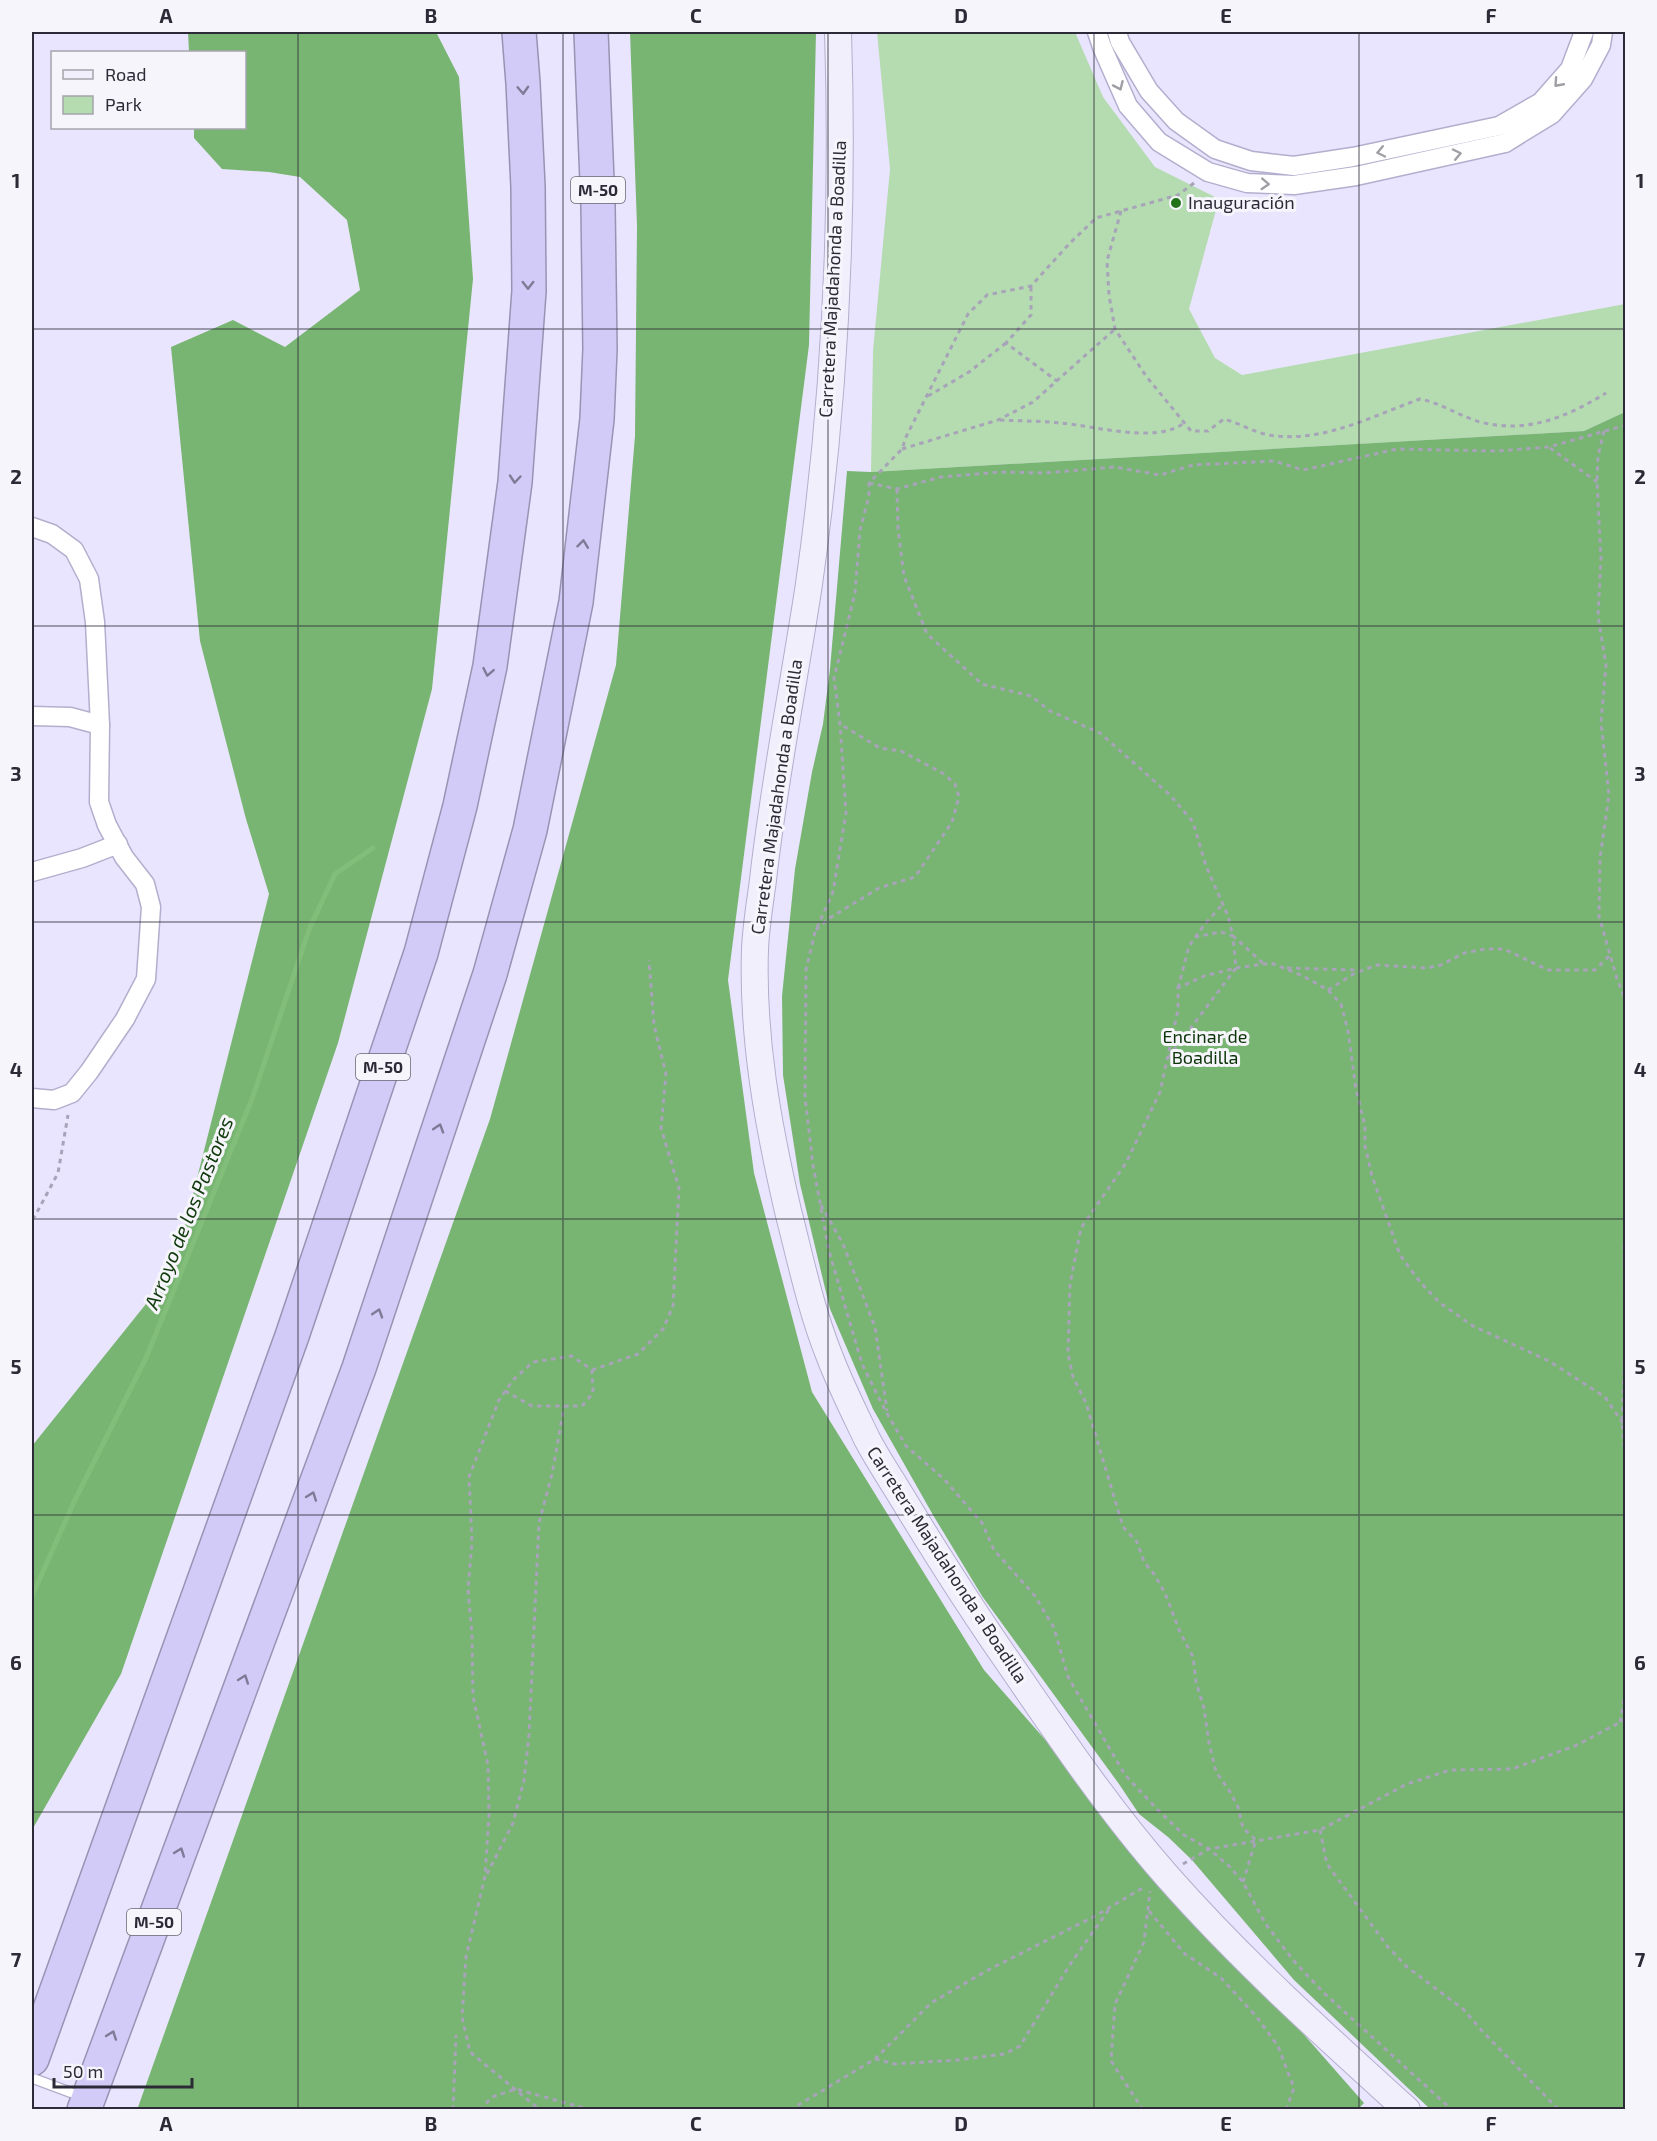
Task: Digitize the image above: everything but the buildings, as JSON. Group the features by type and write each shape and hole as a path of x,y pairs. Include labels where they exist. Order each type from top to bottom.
{"highway":[{"name":"M-50","path":"32,2059 296,1325 421,952 460,806 490,666 515,482 529,291 528,187 519,32"},
{"name":"M-50","path":"86,2104 359,1368 490,974 530,830 576,602 597,419 600,350 598,206 591,32"},
{"path":"600,350 615,249 610,32"}],"street":[{"name":"Carretera Majadahonda a Boadilla","path":"838,32 840,111 835,330 823,475 768,836 756,943 754,1001 761,1076 776,1161 804,1274 828,1353 868,1442 937,1553 1051,1725 1110,1805 1166,1874 1273,1988 1407,2109"},
{"path":"1097,32 1128,106 1159,142 1208,172 1247,183 1294,185 1356,176 1505,143 1552,114 1583,79 1601,45 1603,32"},
{"path":"1117,32 1120,42 1149,91 1176,121 1215,149 1251,161 1293,166 1353,158 1499,126 1541,102 1570,69 1584,32"},
{"path":"32,527 52,534 74,550 89,579 95,622 100,725 99,802 106,825 124,857 145,884 151,907 146,979 125,1019 72,1093 54,1100 32,1098"},
{"path":"32,716 70,717 100,725"},
{"path":"32,872 82,858 118,844"},
{"path":"1335,2045 1360,2080 1385,2109"}],"lane":[{"path":"32,2078 86,2104"}],"path":[{"path":"1208,172 1178,195 1096,218 1031,286 987,295 968,315 902,448 868,483 869,496 860,530 855,593 834,678 840,724 846,813 833,892 815,932 806,970 805,1097 829,1251 847,1316 862,1364 906,1446 944,1479 982,1523 994,1550 1035,1596 1054,1628 1068,1677 1125,1775 1158,1812 1184,1834 1209,1849 1243,1882 1265,1923 1293,1960 1324,1993 1452,2109"},
{"path":"1121,211 1107,261 1109,295 1115,329 1146,376 1191,431 1208,431 1224,419 1252,431 1277,436 1308,435 1343,429 1420,399 1433,401 1481,422 1509,426 1534,425 1563,417 1606,393"},
{"path":"926,397 969,372 1006,343 1031,315 1031,286"},
{"path":"902,448 998,420 1033,402 1115,329"},
{"path":"1006,343 1057,381"},
{"path":"998,420 1161,432 1175,430 1184,423"},
{"path":"868,483 897,489 940,477 1000,472 1045,473 1115,467 1160,475 1193,465 1274,460 1303,470 1397,449 1497,451 1549,447 1626,425"},
{"path":"1604,430 1598,456 1597,482 1601,559 1598,616 1606,665 1601,722 1609,795 1600,858 1599,916 1617,979 1625,998 1626,1041"},
{"path":"1549,447 1597,482"},
{"path":"897,489 898,529 904,576 927,634 982,684 1030,696 1050,711 1100,733 1170,795 1193,822 1206,866 1223,904 1233,936 1236,968 1167,1059"},
{"path":"815,932 828,919 879,888 915,877 952,822 959,797 955,784 944,774 901,751 880,748 840,724"},
{"path":"1223,904 1189,946 1178,988 1178,1010 1160,1092 1126,1163 1081,1228 1070,1284 1068,1354 1073,1377 1086,1403 1123,1527 1137,1542 1144,1562 1160,1584 1193,1657 1196,1682 1204,1708 1216,1772 1238,1807 1243,1828 1256,1840"},
{"path":"1195,937 1221,932 1233,936 1264,964"},
{"path":"1328,990 1355,972 1377,965 1427,968 1441,965 1464,952 1485,949 1504,950 1548,970 1595,970 1611,954"},
{"path":"592,1370 638,1354 663,1329 673,1306 679,1188 661,1128 666,1074 654,1025 649,960"},
{"path":"1178,988 1204,976 1236,968 1272,963 1328,990 1341,1004 1348,1031 1354,1078 1365,1126 1365,1146 1372,1176 1400,1255 1440,1304 1473,1326 1549,1361 1605,1397 1624,1421"},
{"path":"1282,967 1363,970"},
{"path":"32,1219 58,1173 72,1093"},
{"path":"820,1202 843,1244 875,1327 887,1413"},
{"path":"1626,1227 1624,1244 1626,1470"},
{"path":"540,2109 470,2052 462,2017 466,1957 485,1876 489,1815 488,1765 473,1696 472,1634 468,1590 472,1542 469,1476 499,1400 513,1380 533,1362 572,1356 592,1370"},
{"path":"505,1391 532,1406 582,1406 593,1393 592,1370"},
{"path":"485,1876 513,1823 524,1780 532,1685 538,1522 552,1474 564,1407"},
{"path":"1620,1722 1626,1688"},
{"path":"1166,1874 1209,1849 1320,1830 1407,1784 1450,1770 1512,1768 1577,1745 1626,1719"},
{"path":"1320,1830 1327,1864 1388,1947 1407,1967 1463,2009 1489,2039 1559,2109"},
{"path":"1243,1882 1256,1840"},
{"path":"790,2109 875,2059 931,2003 1151,1883 1144,1942 1115,2004 1111,2061 1143,2109"},
{"path":"875,2059 895,2064 957,2060 1004,2054 1020,2046 1071,1963 1108,1914 1110,1907"},
{"path":"1149,1911 1185,1954 1221,1978 1257,2016 1278,2046 1294,2088 1286,2109"},
{"path":"453,2109 456,2035"},
{"path":"480,2109 492,2097 516,2090 591,2109"}],"green space":[{"path":"188,32 436,32 459,77 473,279 432,689 338,1043 121,1674 32,1830 32,1446 174,1269 269,894 246,819 200,641 171,347 233,320 285,347 360,290 347,220 300,177 269,172 222,169 194,138 194,129 246,129 246,51 189,51"},
{"path":"630,32 816,32 809,345 728,980 754,1173 812,1392 984,1670 1364,2103 1357,2110 137,2110 490,1119 616,665 635,436 637,226"},
{"path":"877,32 1075,32 1103,97 1155,167 1219,199 1189,309 1215,358 1242,375 1625,304 1625,412 1584,431 871,472 873,351 890,169"},
{"name":"Encinar de Boadilla","path":"1625,412 1625,2109 1430,2109 1294,1980 1192,1860 1139,1814 982,1596 873,1409 830,1309 800,1184 783,1075 782,996 795,869 823,724 847,471 871,472 1584,431"}],"waterway":[{"name":"Arroyo de los Pastores","path":"32,1596 74,1502 146,1358 252,1099 310,927 335,874 373,848"}],"place":[{"name":"Inauguración","path":"1176,203"}]}
